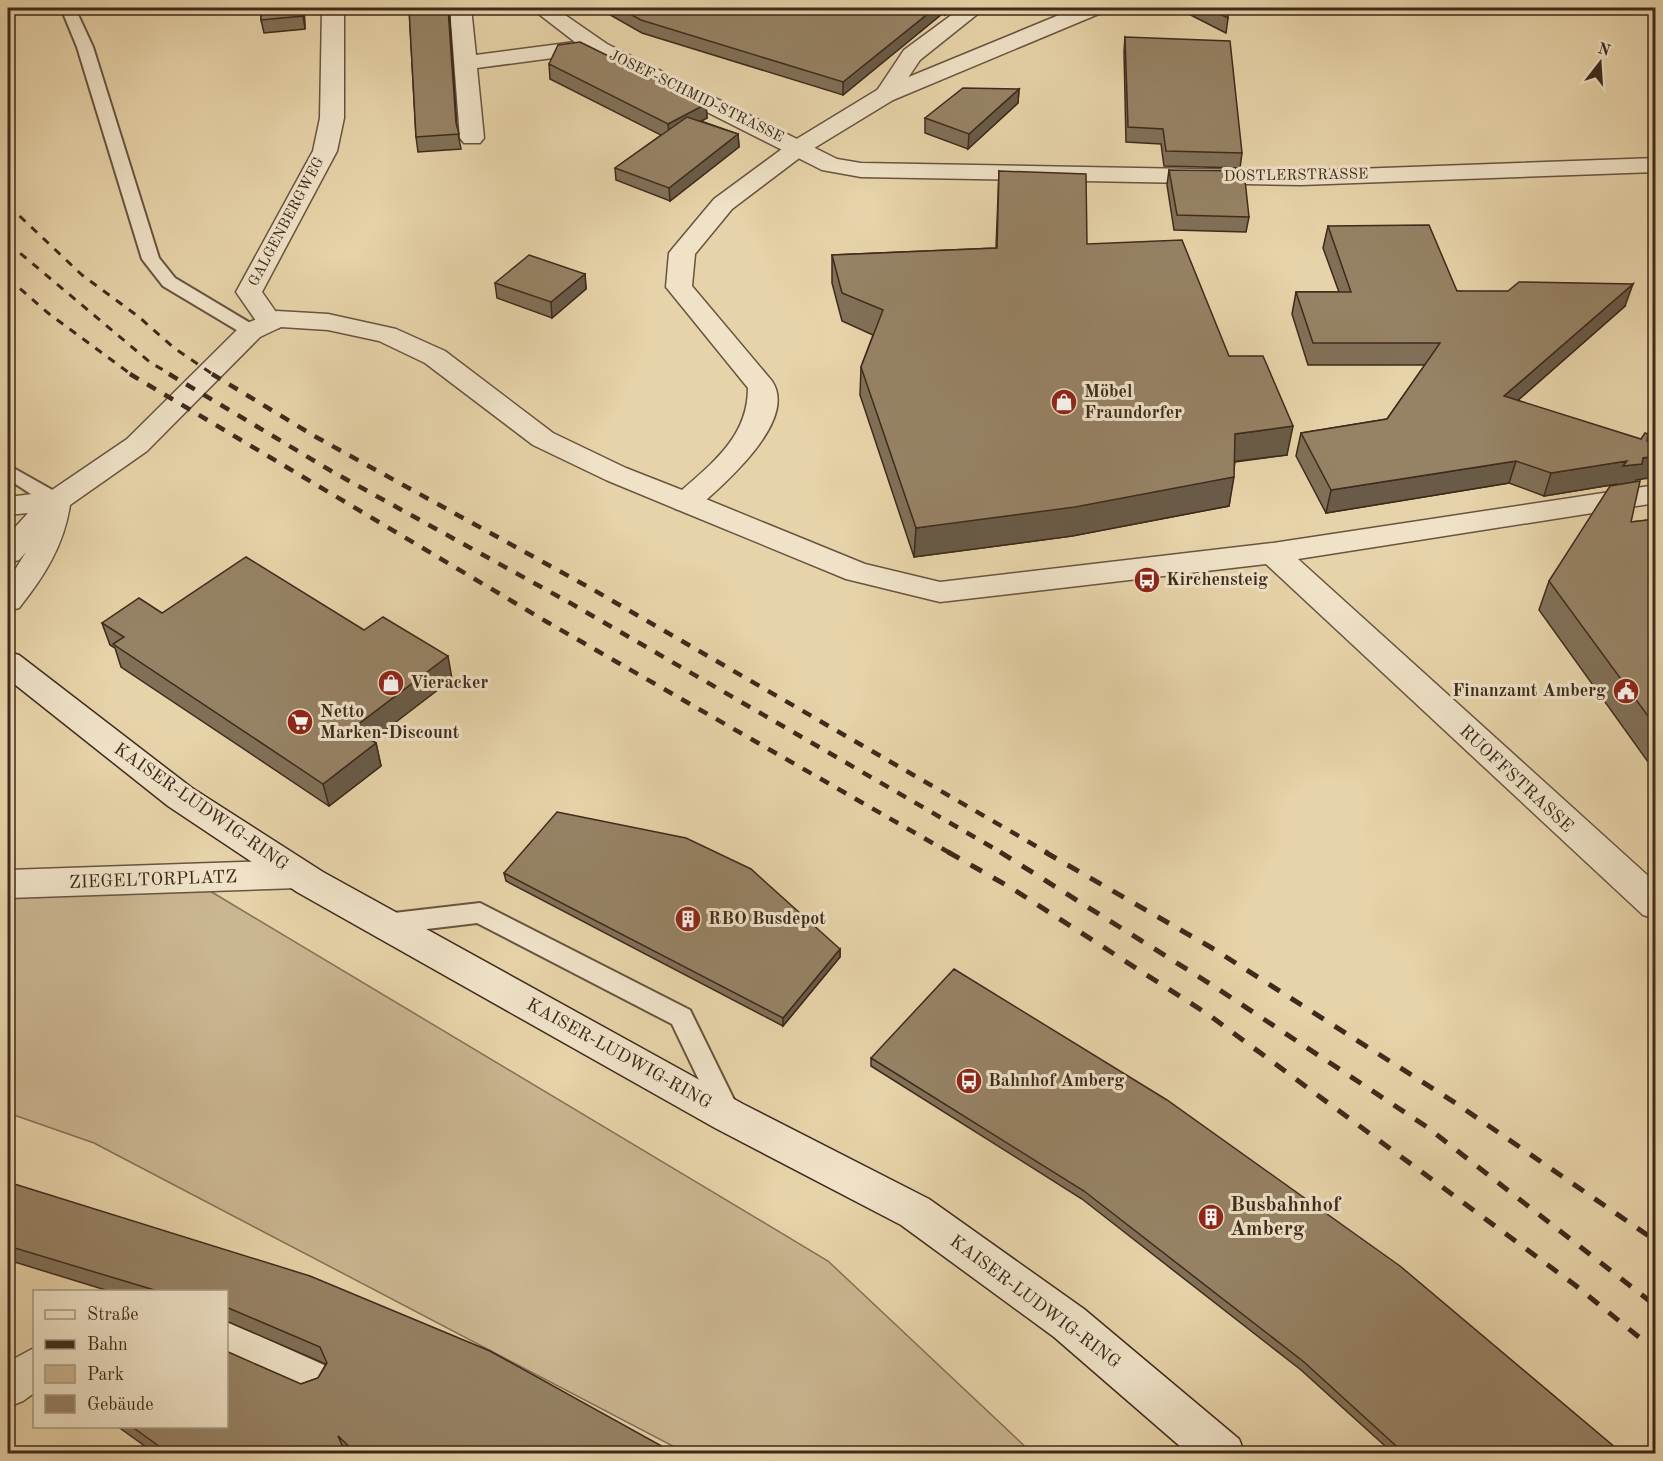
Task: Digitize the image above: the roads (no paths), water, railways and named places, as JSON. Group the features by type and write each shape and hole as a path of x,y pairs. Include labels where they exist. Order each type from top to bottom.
{"street":[{"name":"GALGENBERGWEG","path":"260,326 249,292 325,151 332,118 333,8"},
{"path":"460,8 472,138"},
{"name":"JOSEF-SCHMID-STRASSE","path":"542,8 595,46 798,148"},
{"path":"885,95 912,55 974,8"},
{"path":"686,502 747,441 764,404 762,387 679,287 682,253 723,204 798,148 885,95 1092,8"},
{"name":"JOSEF-SCHMID-STRASSE","path":"465,63 595,46"},
{"name":"DOSTLERSTRASSE","path":"798,148 831,165 861,170 961,174 1301,178 1656,165"},
{"path":"8,553 56,501 137,445 260,326 277,319 328,322 387,335 435,357 543,439 616,474 856,572 940,592 1273,553 1656,494"},
{"path":"8,506 56,501"},
{"path":"8,601 29,576 44,549 54,520 56,501"},
{"name":"RUOFFSTRASSE","path":"1273,553 1656,905"},
{"name":"KAISER-LUDWIG-RING","path":"8,663 180,797 298,874 729,1116 915,1212 1070,1323 1223,1454"},
{"name":"ZIEGELTORPLATZ","path":"8,884 298,874"},
{"path":"228,1342 309,1379"},
{"path":"8,1387 33,1369"}],"lane":[{"path":"68,8 85,47 105,118 151,259 169,282 260,326"},
{"path":"8,471 56,501"},
{"path":"385,924 480,913 681,1017 729,1116"}],"railway":[{"path":"8,205 82,275 139,317 174,348 214,375"},
{"path":"8,243 151,363 172,375"},
{"path":"8,278 48,313 132,375"},
{"path":"130,374 547,622 950,853"},
{"path":"169,374 333,472 572,604 1002,853"},
{"path":"212,374 316,437 592,589 1048,853"},
{"path":"948,852 1013,889 1209,1015 1575,1285 1656,1351"},
{"path":"1000,852 1212,985 1427,1127 1656,1306"},
{"path":"1045,852 1212,948 1457,1104 1656,1241"}],"place":[{"name":"Möbel Fraundorfer","path":"1064,402"},
{"name":"Kirchensteig","path":"1147,580"},
{"name":"Vieracker","path":"391,683"},
{"name":"Finanzamt Amberg","path":"1626,691"},
{"name":"Netto Marken-Discount","path":"300,722"},
{"name":"RBO Busdepot","path":"688,919"},
{"name":"Bahnhof Amberg","path":"969,1081"},
{"name":"Busbahnhof Amberg","path":"1211,1217"}]}
